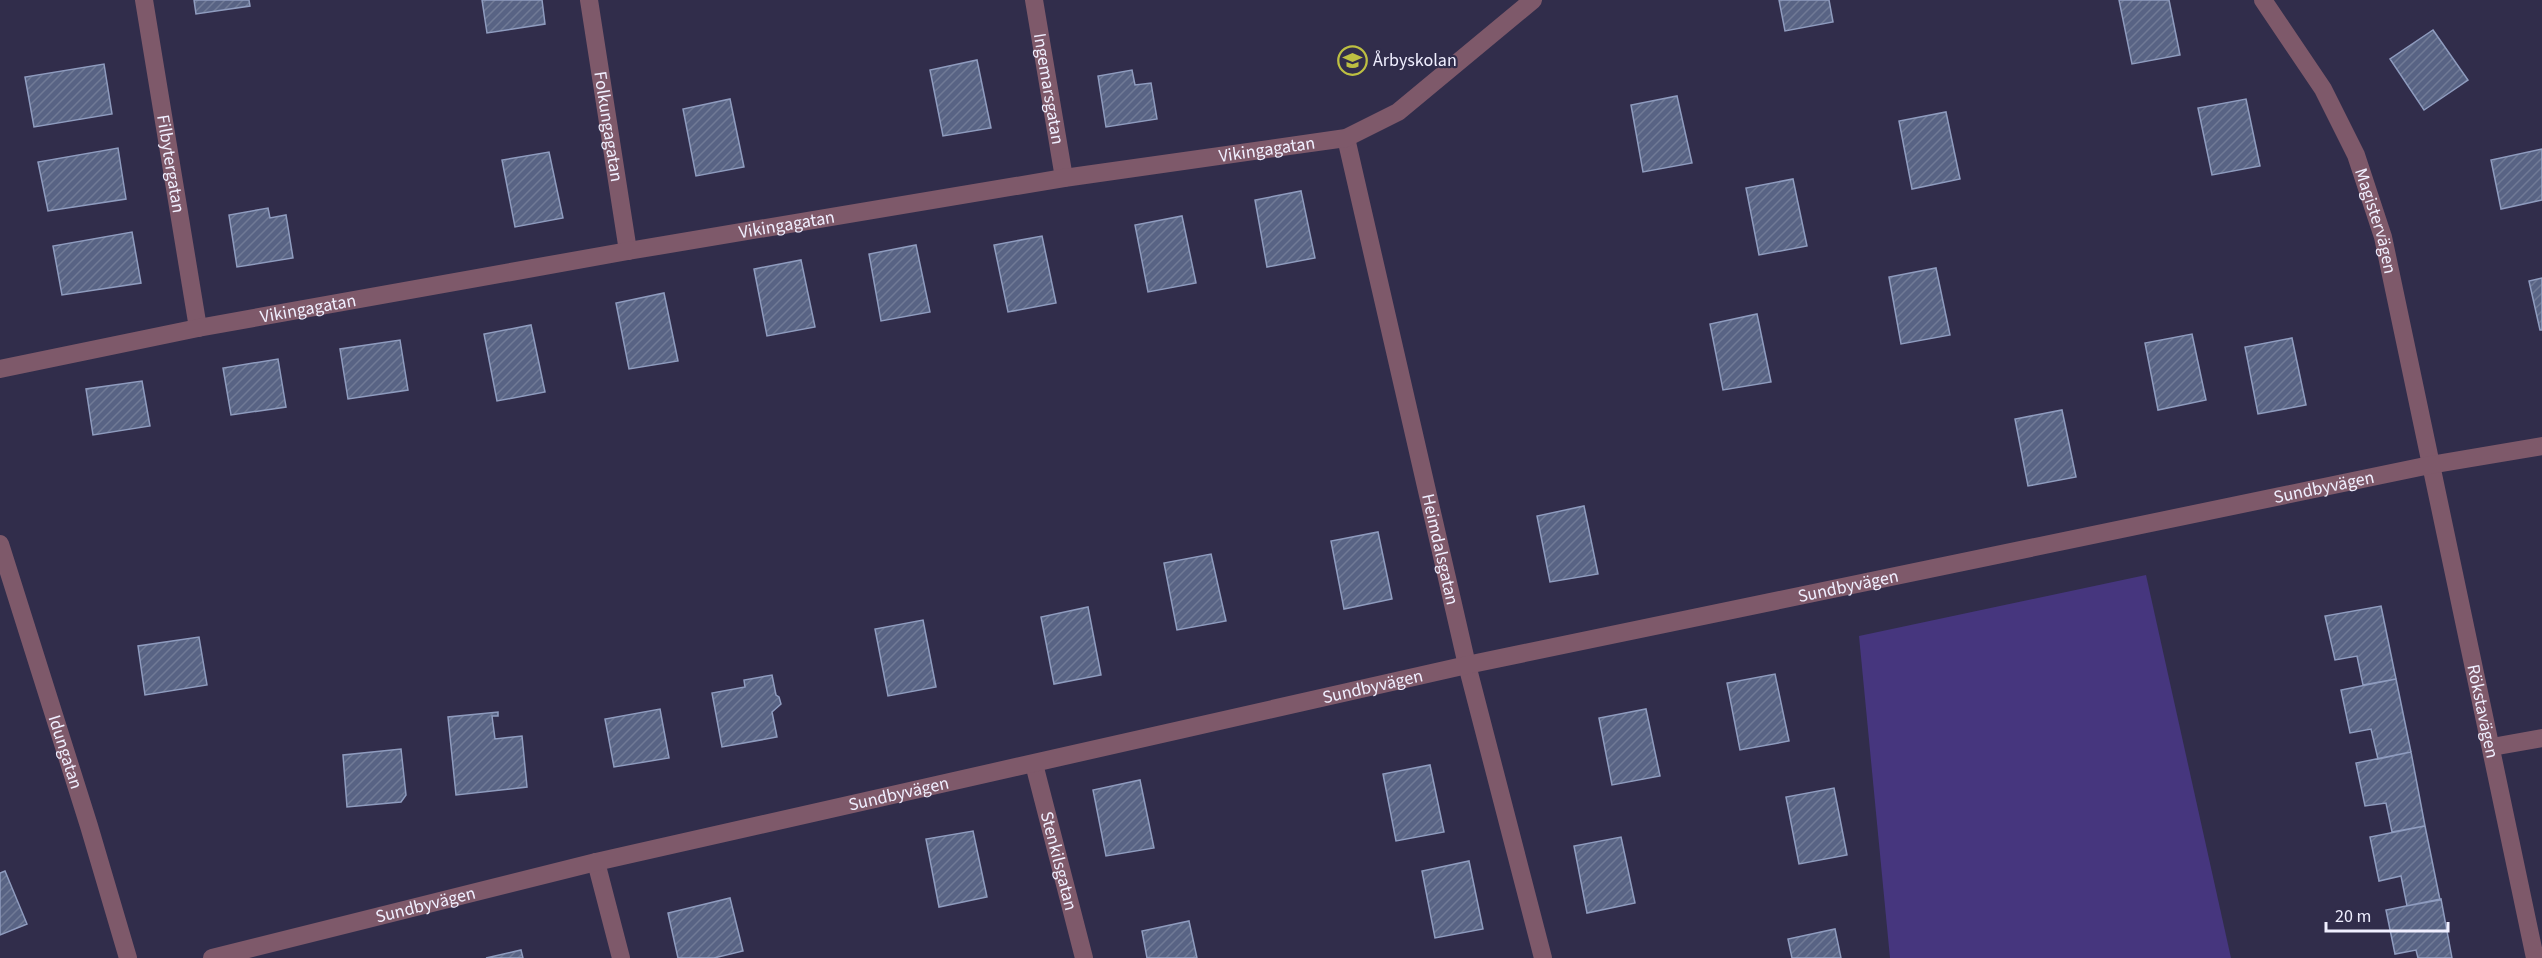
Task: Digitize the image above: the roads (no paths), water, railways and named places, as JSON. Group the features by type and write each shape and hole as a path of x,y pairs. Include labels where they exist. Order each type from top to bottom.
{"street":[{"name":"Filbytergatan","path":"144,0 198,328"},
{"name":"Folkungagatan","path":"589,0 628,251"},
{"name":"Ingemarsgatan","path":"1034,0 1064,178"},
{"name":"Vikingagatan","path":"0,369 198,328 628,251 1064,178 1346,138 1398,112 1533,0"},
{"name":"Magistervägen","path":"2263,0 2323,89 2356,155 2383,237 2430,465"},
{"name":"Heimdalsgatan","path":"1346,138 1467,665 1543,958"},
{"name":"Sundbyvägen","path":"212,958 596,862 1467,665 2430,465 2542,447"},
{"name":"Rökstavägen","path":"2430,465 2492,747 2535,958"},
{"name":"Idungatan","path":"0,544 86,814 128,958"},
{"path":"2492,747 2542,738"},
{"name":"Stenkilsgatan","path":"1034,764 1084,958"},
{"path":"596,862 621,958"}],"place":[{"name":"Årbyskolan","path":"1352,60"}]}
